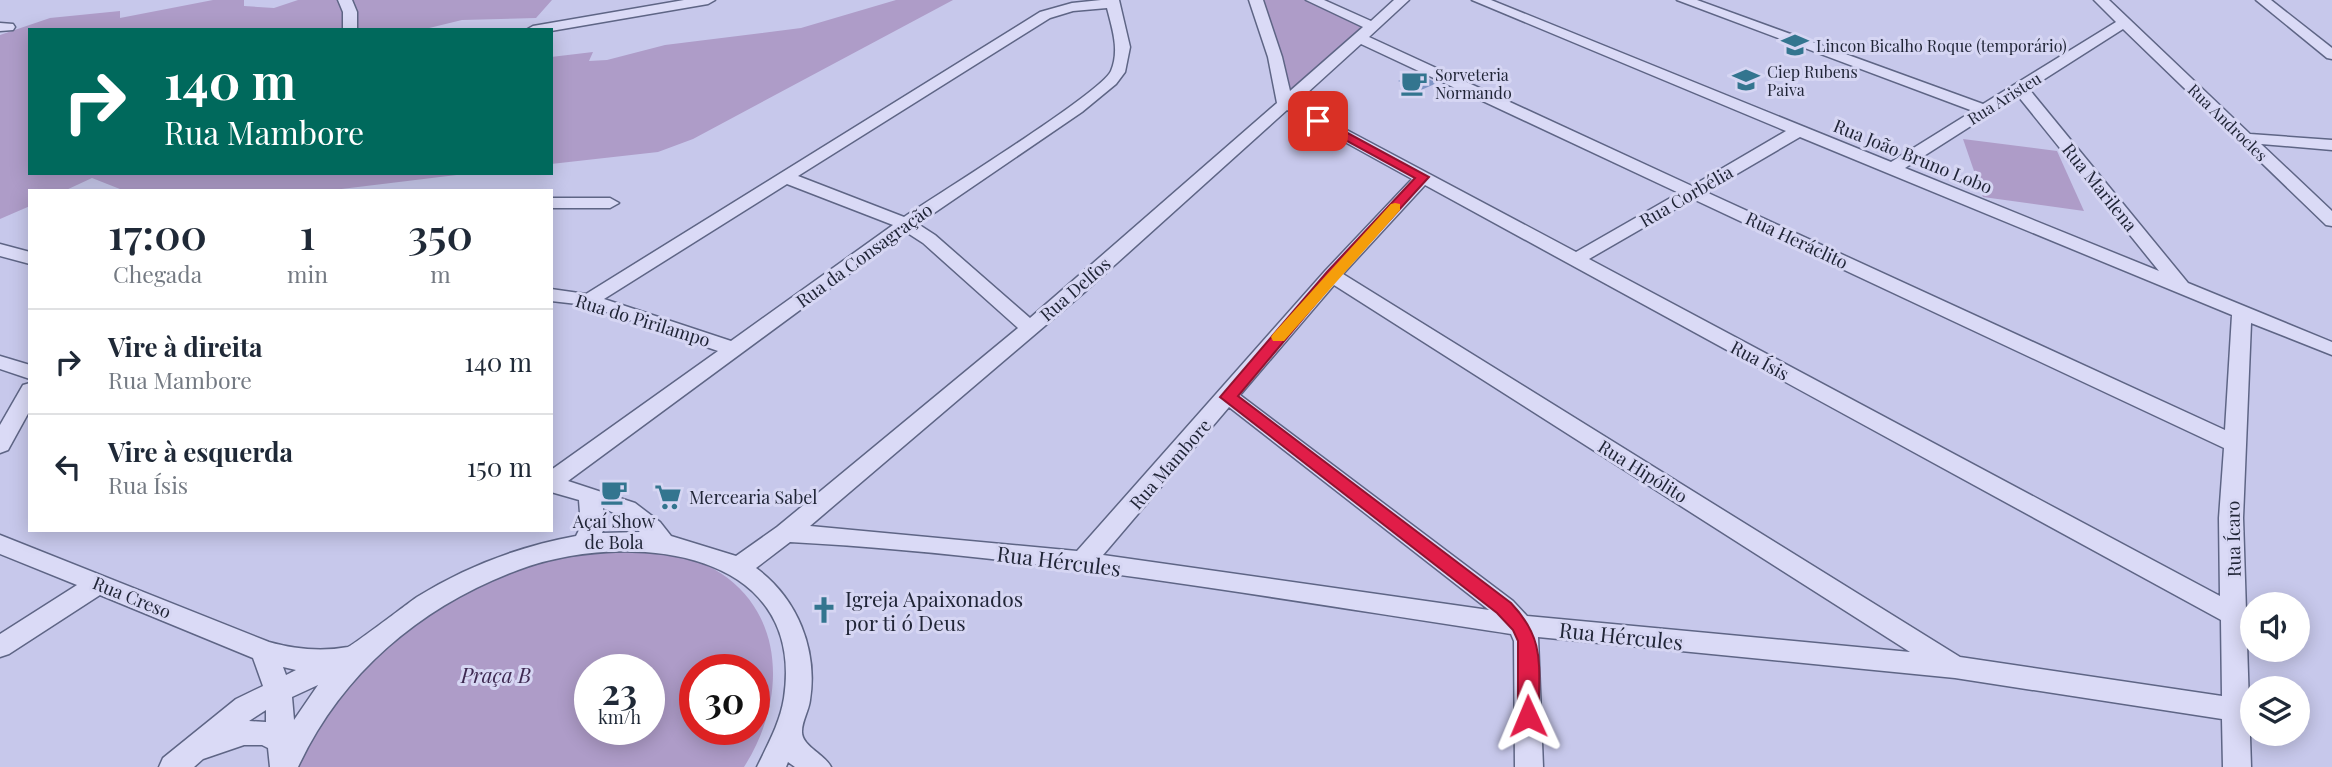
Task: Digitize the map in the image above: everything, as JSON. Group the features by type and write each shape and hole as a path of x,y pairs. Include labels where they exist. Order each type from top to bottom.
{"street":[{"path":"345,0 350,12 350,28"},
{"path":"545,28 708,0"},
{"path":"1256,0 1275,57 1285,103"},
{"name":"Rua Heráclito","path":"1312,0 1365,32 1693,191 2235,444"},
{"name":"Rua Delfos","path":"738,568 785,533 1030,328 1402,0"},
{"name":"Rua João Bruno Lobo","path":"1479,0 2332,349"},
{"path":"1684,0 1984,110"},
{"path":"2101,0 2125,22"},
{"path":"2263,0 2332,55"},
{"path":"589,300 1045,15 1072,7 1112,1"},
{"name":"Rua da Consagração","path":"553,482 906,224 1076,109 1111,81 1118,72 1123,47 1112,1"},
{"name":"Rua Aristeu","path":"1890,170 2125,22"},
{"name":"Rua Androcles","path":"2125,22 2332,220"},
{"name":"Rua Marilena","path":"2020,88 2181,286"},
{"name":"Rua Ísis","path":"1285,103 2235,616"},
{"name":"Rua Corbélia","path":"1575,260 1797,132"},
{"path":"2245,138 2332,145"},
{"name":"Rua Mambore","path":"1083,561 1332,275 1423,177"},
{"path":"787,178 906,224 929,239 1030,328"},
{"path":"553,203 610,203"},
{"path":"0,250 28,257"},
{"name":"Rua Hipólito","path":"1332,275 1955,667"},
{"name":"Rua do Pirilampo","path":"553,295 589,300 734,349"},
{"name":"Rua Ícaro","path":"2237,767 2231,519 2242,311"},
{"path":"0,362 28,371"},
{"path":"0,445 28,394"},
{"path":"1228,397 1504,608 1520,625 1527,641 1529,767"},
{"path":"553,484 635,511 663,542"},
{"path":"585,544 593,526 590,497"},
{"path":"812,510 827,529 841,536"},
{"name":"Rua Hércules","path":"785,533 841,536 1083,561 1520,625 1955,667 2234,709"},
{"path":"283,759 323,697 354,660 391,628 467,581 506,564 585,544 625,541 663,542 703,552 738,568 773,598 787,620 796,645 799,673 797,703 789,735 771,767"},
{"name":"Rua Creso","path":"0,544 264,650 298,660 354,660"},
{"path":"0,647 98,584"},
{"path":"264,650 278,692 283,759"},
{"path":"178,763 246,707 312,675 354,660"},
{"path":"178,763 238,733 256,731 271,734 283,759"},
{"path":"789,735 797,752 817,767"}],"green space":[{"path":"213,0 244,0 244,6 274,8 298,0 552,0 536,18 462,20 429,28 28,28 28,175 457,175 341,189 120,189 92,178 68,189 28,189 28,207 0,219 0,35 50,18 120,11 120,18"},
{"path":"896,0 953,0 693,139 658,152 553,164 553,57 593,52 589,61 607,60 665,45 801,28"},
{"path":"1254,0 1313,0 1371,26 1285,103"},
{"path":"1963,139 2057,151 2084,211 1983,197"},
{"name":"Praça B","path":"631,550 663,552 701,563 731,581 753,605 767,633 773,665 770,702 770,654 679,654 679,745 755,745 744,767 295,767 357,663 484,577 577,551"}],"building":[{"path":"1416,73 1437,83 1421,90 1398,81"}],"slow traffic":[{"path":"1279,337 1395,207"}],"place":[{"name":"Lincon Bicalho Roque (temporário)","path":"1795,45"},
{"name":"Ciep Rubens Paiva","path":"1746,80"},
{"name":"Sorveteria Normando","path":"1414,83"},
{"name":"Açaí Show de Bola","path":"614,492"},
{"name":"Mercearia Sabel","path":"668,497"},
{"name":"Igreja Apaixonados por ti ó Deus","path":"824,610"}],"route":[{"path":"1318,121 1423,177 1332,275 1228,397 1504,608 1520,625 1527,641 1528,716"}]}
